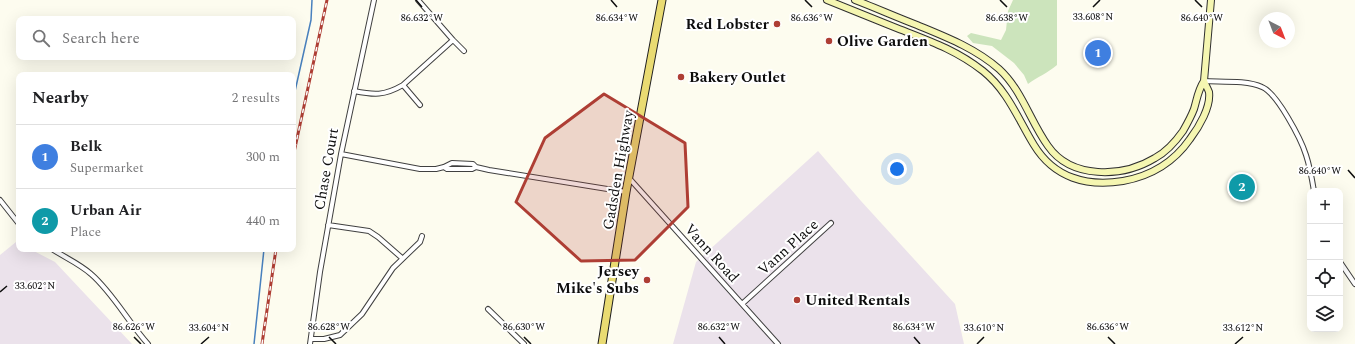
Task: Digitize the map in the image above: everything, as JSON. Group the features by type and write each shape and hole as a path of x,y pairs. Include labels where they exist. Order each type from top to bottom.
{"main road":[{"name":"Gadsden Highway","path":"602,344 626,192 662,0"}],"street":[{"name":"Chase Court","path":"311,342 320,272 341,154 374,0"},
{"path":"418,0 464,51"},
{"path":"827,0 944,46 971,62 1004,91 1033,144 1045,160 1064,174 1081,180 1106,183 1129,180 1153,171 1173,158 1200,125 1208,101 1209,91 1204,81"},
{"path":"855,0 958,42 984,58 999,69 1014,85 1038,129 1053,152 1067,164 1081,169 1097,172 1137,167 1156,158 1170,146 1182,132 1193,110 1198,90 1204,81 1211,0"},
{"path":"354,91 378,94 388,93 403,85 453,40"},
{"path":"1204,81 1253,84 1264,88 1271,93 1306,154 1314,188"},
{"path":"403,85 420,105"},
{"path":"341,154 420,169 444,167 447,169 472,169 476,167 626,192"},
{"name":"Vann Road","path":"629,178 778,344"},
{"path":"0,200 16,220"},
{"name":"Vann Place","path":"742,304 831,223"},
{"path":"328,225 369,231 402,258"},
{"path":"311,342 340,335 369,306 393,268 420,242 422,236"},
{"path":"57,252 90,273 98,281 129,322 148,344"},
{"path":"1343,266 1355,284"},
{"path":"488,309 524,344"}],"highlighted area":[{"path":"604,94 685,143 688,207 635,260 581,261 516,202 545,138"}],"shaded area":[{"path":"818,151 861,201 955,304 964,344 673,344 696,262"},
{"path":"16,242 16,252 36,252 55,262 132,344 0,344 0,255"}],"green space":[{"path":"1013,0 1057,0 1057,65 1028,84 1024,75 1014,63 992,46 973,43 967,36 971,33 1001,40 1006,30 1008,11"}],"waterway":[{"path":"296,87 311,20 312,0"},
{"path":"254,344 264,252"}],"railway":[{"path":"296,143 327,0"},
{"path":"262,344 276,252"}],"place":[{"name":"Red Lobster","path":"777,24"},
{"name":"Olive Garden","path":"829,41"},
{"name":"Belk","path":"1098,53"},
{"name":"Bakery Outlet","path":"681,77"},
{"name":"Urban Air","path":"1242,187"},
{"name":"Jersey Mike's Subs","path":"647,280"},
{"name":"United Rentals","path":"797,300"}]}
